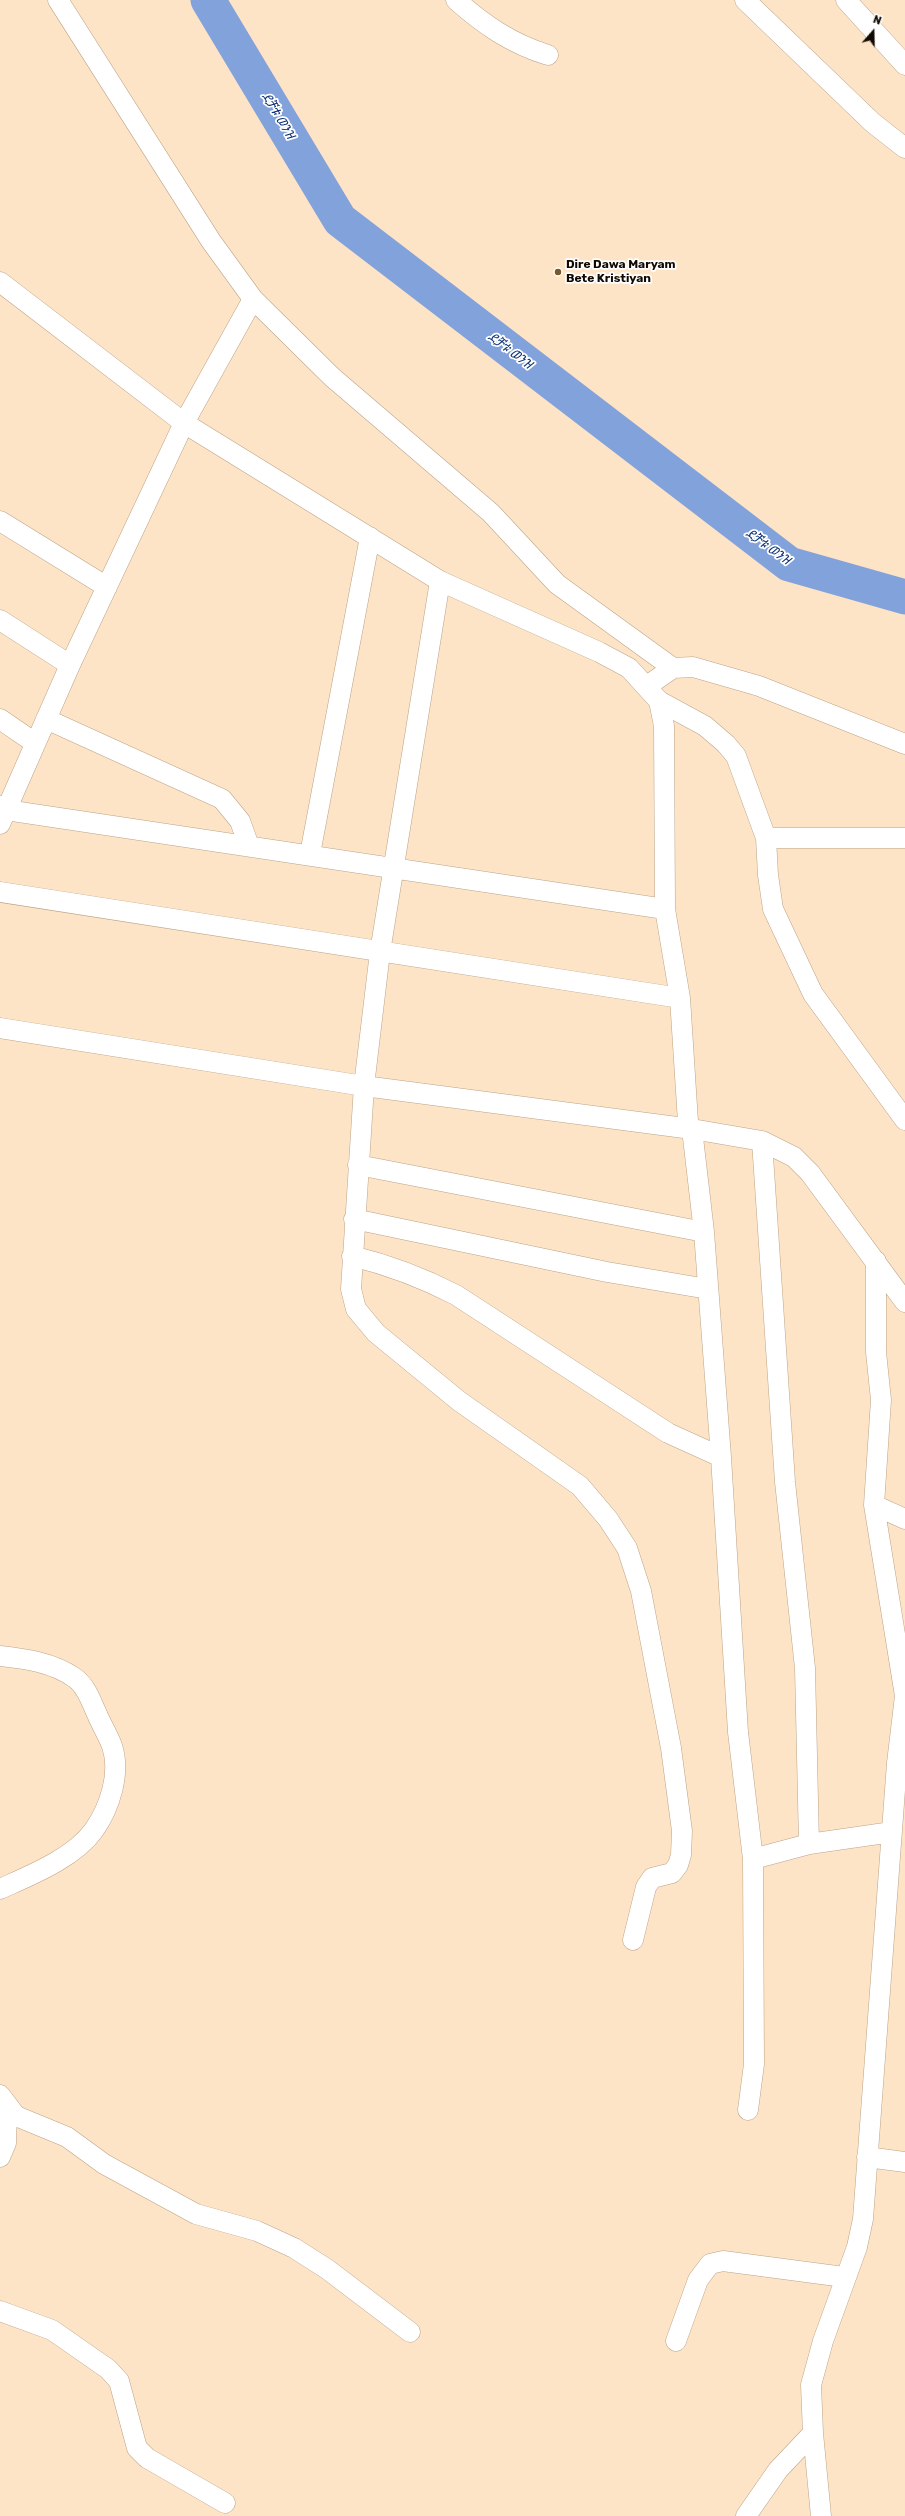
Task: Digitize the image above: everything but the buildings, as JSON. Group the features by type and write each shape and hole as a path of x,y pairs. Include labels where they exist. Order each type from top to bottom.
{"street":[{"path":"58,0 211,242 253,299 332,377 491,513 557,584 596,615 673,668 693,668 759,686 905,744"},
{"path":"456,0 482,23 523,47 548,55"},
{"path":"745,0 873,123 905,148"},
{"path":"846,0 905,65"},
{"path":"0,282 184,423 440,581 599,652 629,668 653,693 705,726 726,744 736,756 766,838 768,875 773,909 813,994 902,1110"},
{"path":"253,299 184,423 106,587 2,814 310,854 393,869 666,909"},
{"path":"0,521 106,587"},
{"path":"310,854 370,537"},
{"path":"440,581 380,952 364,1086 354,1219 351,1289 356,1309 364,1320 459,1401 580,1486 608,1520 627,1548 641,1591 671,1748 682,1831 681,1855 678,1865 672,1873 652,1878 646,1887 633,1940"},
{"path":"0,620 70,665"},
{"path":"653,693 673,668"},
{"path":"653,693 664,726 666,909 680,998 688,1122 692,1129 704,1232 721,1457 738,1732 753,1859 754,2064 748,2110"},
{"path":"0,719 35,743"},
{"path":"46,719 222,798 240,821 249,846"},
{"path":"766,838 905,838"},
{"path":"0,892 680,998"},
{"path":"0,1028 364,1086 692,1129 762,1141 794,1157 810,1173 905,1302"},
{"path":"762,1141 785,1482 805,1668 809,1844"},
{"path":"358,1165 704,1232"},
{"path":"354,1219 607,1272 708,1289"},
{"path":"352,1256 380,1263 421,1277 456,1295 668,1433 721,1457"},
{"path":"821,2516 813,2433 811,2385 823,2341 844,2277 857,2247 864,2219 867,2157 892,1832 905,1696 874,1505 881,1400 876,1352 876,1261"},
{"path":"874,1505 905,1519"},
{"path":"0,1656 34,1660 64,1671 76,1679 85,1689 113,1747 116,1776 95,1829 86,1840 60,1859 0,1889"},
{"path":"753,1859 809,1844 892,1832"},
{"path":"4,2101 16,2116 28,2122 67,2136 104,2164 196,2214 257,2231 294,2248 327,2269 410,2332"},
{"path":"0,2157 7,2131 4,2101"},
{"path":"7,2131 28,2122"},
{"path":"867,2157 905,2162"},
{"path":"676,2341 698,2280 710,2264 723,2261 844,2277"},
{"path":"0,2311 52,2330 108,2369 121,2388 129,2425 137,2448 147,2458 225,2503"},
{"path":"746,2516 778,2470 813,2433"}],"waterway":[{"name":"ደቻቱ ወንዝ","path":"208,0 340,220 789,564 905,597"}],"place":[{"name":"Dire Dawa Maryam Bete Kristiyan","path":"558,272"}]}
